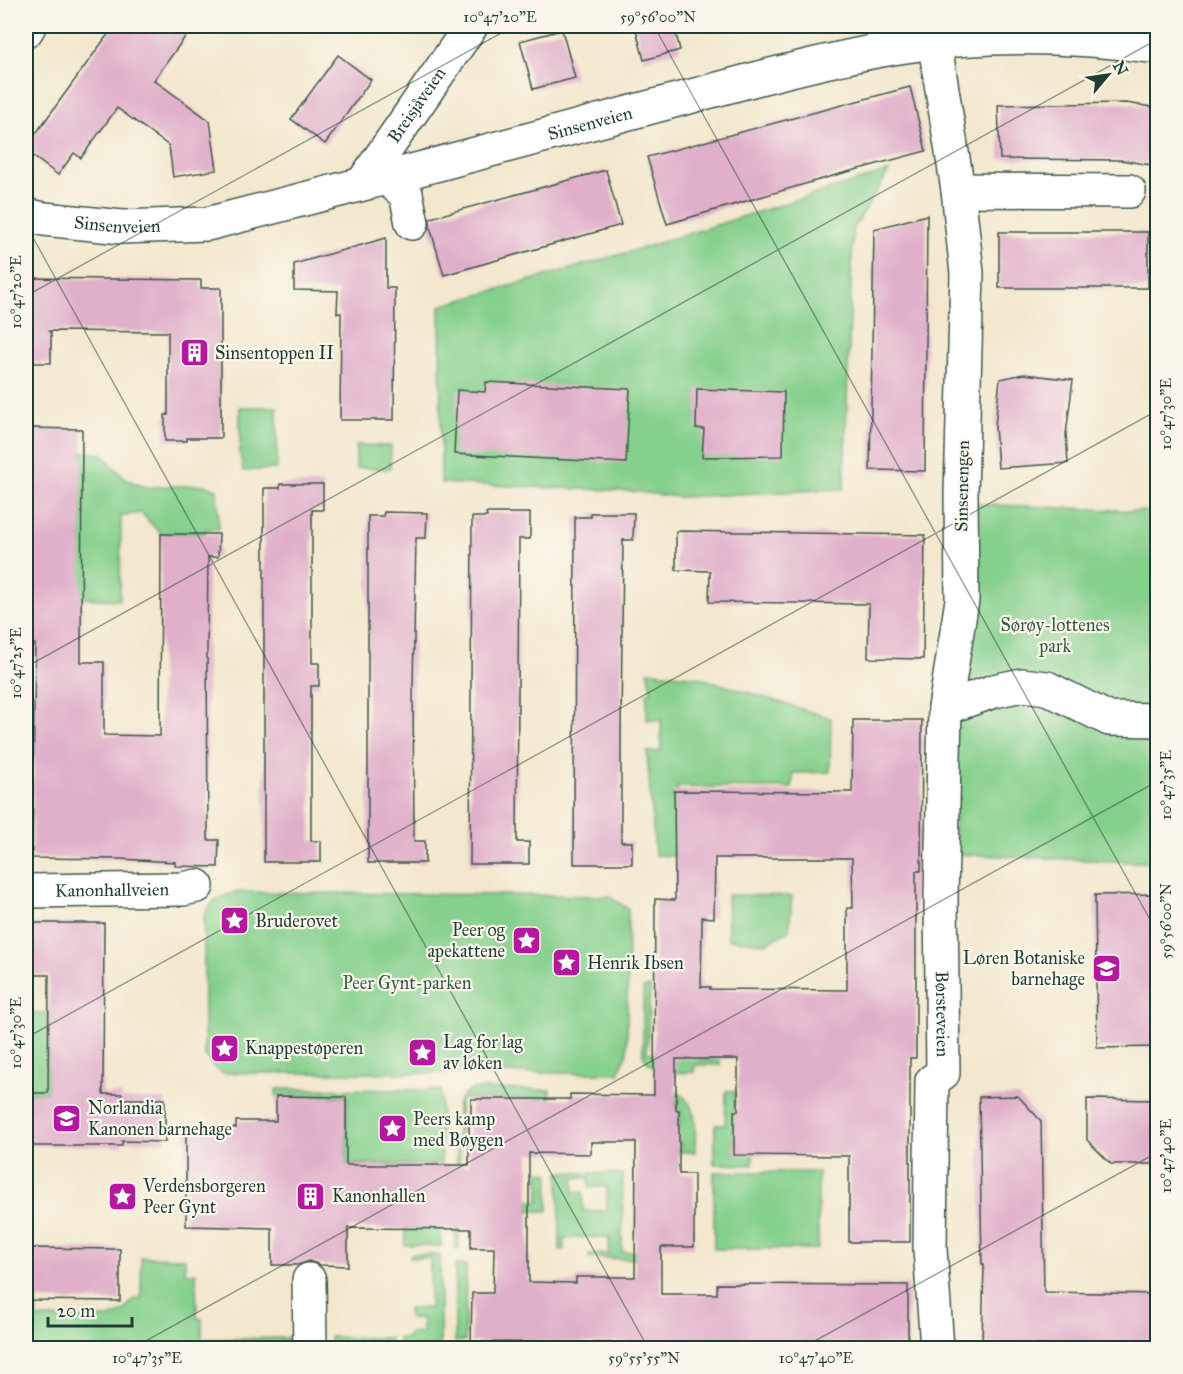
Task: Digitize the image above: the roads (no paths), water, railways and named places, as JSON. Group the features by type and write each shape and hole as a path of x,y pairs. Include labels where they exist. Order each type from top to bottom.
{"street":[{"path":"26,31 29,26"},
{"name":"Breisjåveien","path":"374,181 471,26"},
{"name":"Sinsenveien","path":"26,215 122,227 207,224 815,64 907,46 934,34 983,38 1103,40 1158,47"},
{"name":"Sinsenengen","path":"934,34 958,190 967,273 961,494 962,600 945,708"},
{"path":"374,181 406,194 412,223"},
{"path":"958,190 1128,191"},
{"path":"945,708 994,691 1022,686 1047,688 1109,719 1158,720"},
{"name":"Børsteveien","path":"937,1348 930,1249 932,1081 943,1072 941,898 945,708"},
{"name":"Kanonhallveien","path":"26,891 183,889 197,886"},
{"path":"309,1280 310,1348"}],"place":[{"name":"Sinsentoppen II","path":"194,353"},
{"name":"Bruderovet","path":"234,921"},
{"name":"Peer og apekattene","path":"526,940"},
{"name":"Henrik Ibsen","path":"566,963"},
{"name":"Løren Botaniske barnehage","path":"1106,968"},
{"name":"Knappestøperen","path":"224,1048"},
{"name":"Lag for lag av løken","path":"422,1052"},
{"name":"Norlandia Kanonen barnehage","path":"67,1118"},
{"name":"Peers kamp med Bøygen","path":"392,1129"},
{"name":"Verdensborgeren Peer Gynt","path":"122,1196"},
{"name":"Kanonhallen","path":"311,1196"}],"park label":[{"name":"Sørøy-lottenes park","path":"1055,635"},
{"name":"Peer Gynt-parken","path":"407,983"}]}
